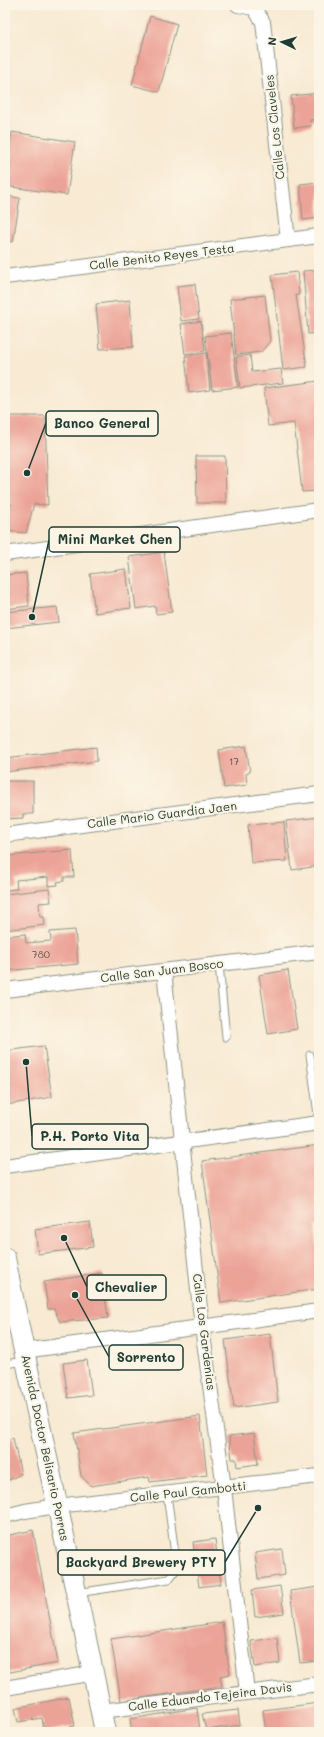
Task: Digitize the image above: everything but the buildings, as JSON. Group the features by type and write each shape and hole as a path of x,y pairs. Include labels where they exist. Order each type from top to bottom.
{"street":[{"name":"Calle Los Claveles","path":"238,5 254,8 263,22 288,240"},
{"name":"Calle Benito Reyes Testa","path":"5,277 319,236"},
{"path":"5,554 319,510"},
{"name":"Calle Mario Guardia Jaen","path":"5,835 319,794"},
{"name":"Calle San Juan Bosco","path":"5,990 319,952"},
{"name":"Calle Los Gardenias","path":"164,971 202,1327 224,1488 247,1693"},
{"path":"5,1166 319,1122"},
{"name":"Avenida Doctor Belisario Porras","path":"5,1258 8,1284 77,1593 106,1732"},
{"path":"24,1356 202,1327 319,1311"},
{"name":"Calle Paul Gambotti","path":"5,1516 57,1506 319,1476"},
{"path":"5,1688 94,1673"},
{"name":"Calle Eduardo Tejeira Davis","path":"101,1711 319,1684"}],"lane":[{"path":"219,964 226,1037"},
{"path":"310,1055 319,1122"},
{"path":"5,1364 24,1356"},
{"path":"77,1593 169,1579 176,1571 176,1562 168,1494"}],"place":[{"name":"Banco General","path":"27,473"},
{"name":"Mini Market Chen","path":"32,617"},
{"name":"P.H. Porto Vita","path":"26,1062"},
{"name":"Chevalier","path":"64,1238"},
{"name":"Sorrento","path":"75,1295"},
{"name":"Backyard Brewery PTY","path":"258,1508"}]}
